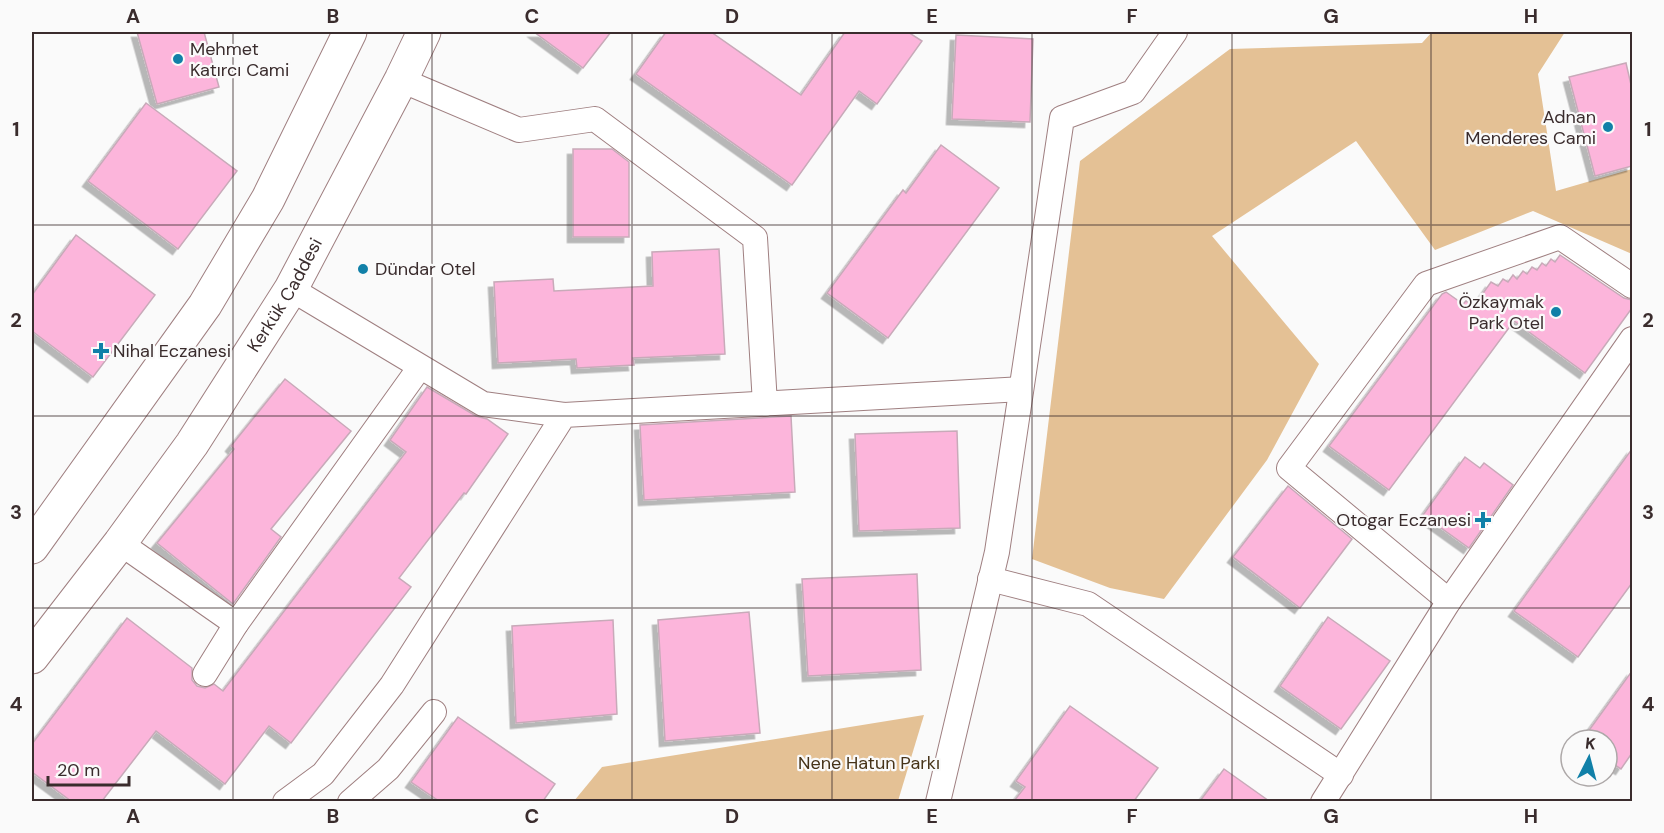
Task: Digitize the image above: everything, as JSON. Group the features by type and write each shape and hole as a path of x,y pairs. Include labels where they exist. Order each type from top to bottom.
{"street":[{"path":"32,547 205,305 268,199 350,32"},
{"name":"Kerkük Caddesi","path":"32,657 120,543 192,444 291,289 424,32"},
{"path":"938,801 997,552 1062,118 1133,92 1175,32"},
{"path":"401,80 519,130 595,119 755,238 765,404"},
{"path":"1449,601 1289,468 1426,284 1560,237 1632,285"},
{"path":"291,289 483,404 564,415 1022,389"},
{"path":"1323,801 1449,601 1632,339"},
{"path":"205,674 236,624 420,367"},
{"path":"285,801 323,774 392,685 564,415"},
{"path":"120,543 236,624"},
{"path":"990,579 1088,604 1341,775"},
{"path":"350,801 388,769 434,712"}],"green space":[{"path":"1432,32 1565,32 1538,74 1556,191 1632,169 1632,254 1533,211 1435,250 1356,141 1212,236 1319,364 1267,460 1164,599 1110,588 1032,559 1080,161 1230,49 1422,43"},
{"name":"Nene Hatun Parkı","path":"924,715 898,801 574,801 602,767"}],"building":[{"name":"Mehmet Katırcı Cami","path":"137,32 204,32 219,87 157,104"},
{"path":"534,32 611,32 583,68"},
{"path":"666,32 711,32 801,95 845,32 908,32 922,41 877,104 859,91 792,185 636,74"},
{"path":"956,35 1033,39 1030,122 952,119"},
{"name":"Adnan Menderes Cami","path":"1626,63 1632,89 1632,166 1595,176 1569,77"},
{"path":"146,103 237,171 178,249 88,181"},
{"path":"941,145 999,188 888,338 827,293 903,190 906,193"},
{"path":"573,149 612,149 629,162 629,237 573,237"},
{"path":"76,235 155,295 93,377 32,331 32,295"},
{"path":"719,249 725,354 633,358 634,365 577,368 576,359 498,363 494,282 553,279 554,291 653,286 652,252"},
{"path":"1560,255 1624,298 1632,300 1632,308 1585,373 1514,321 1389,490 1329,446 1442,294 1446,292 1463,304 1466,301 1474,306 1491,282 1498,286 1503,279 1508,282 1513,275 1517,279 1523,271 1527,274 1532,267 1537,270 1542,263 1546,266 1551,259 1555,262"},
{"path":"285,379 351,431 271,529 281,537 233,604 157,543 234,449 231,446"},
{"path":"427,387 476,416 487,419 508,434 466,494 464,493 399,578 411,587 291,743 269,726 225,784 156,731 102,801 71,801 32,772 32,744 127,618 192,668 192,680 197,686 205,688 214,684 223,691 406,452 390,440"},
{"path":"791,416 795,492 644,500 640,425"},
{"path":"957,431 960,528 859,531 855,434"},
{"path":"1632,449 1632,583 1578,657 1514,611"},
{"path":"1465,457 1480,468 1484,463 1513,485 1469,548 1423,515"},
{"path":"1288,486 1352,539 1300,608 1233,557"},
{"path":"917,574 921,670 808,676 802,579"},
{"path":"749,612 760,733 665,741 658,620"},
{"path":"1328,617 1390,661 1341,729 1280,686"},
{"path":"613,620 617,714 516,723 512,626"},
{"path":"1632,671 1632,753 1621,769 1619,768 1619,728 1591,728"},
{"path":"1070,706 1158,768 1134,801 1014,801 1025,787 1016,781"},
{"path":"458,717 555,784 543,801 439,801 411,782"},
{"path":"1224,769 1269,801 1200,801"}],"place":[{"name":"Mehmet Katırcı Cami","path":"178,59"},
{"name":"Adnan Menderes Cami","path":"1608,127"},
{"name":"Dündar Otel","path":"363,269"},
{"name":"Özkaymak Park Otel","path":"1556,312"},
{"name":"Nihal Eczanesi","path":"101,351"},
{"name":"Otogar Eczanesi","path":"1483,520"}]}
